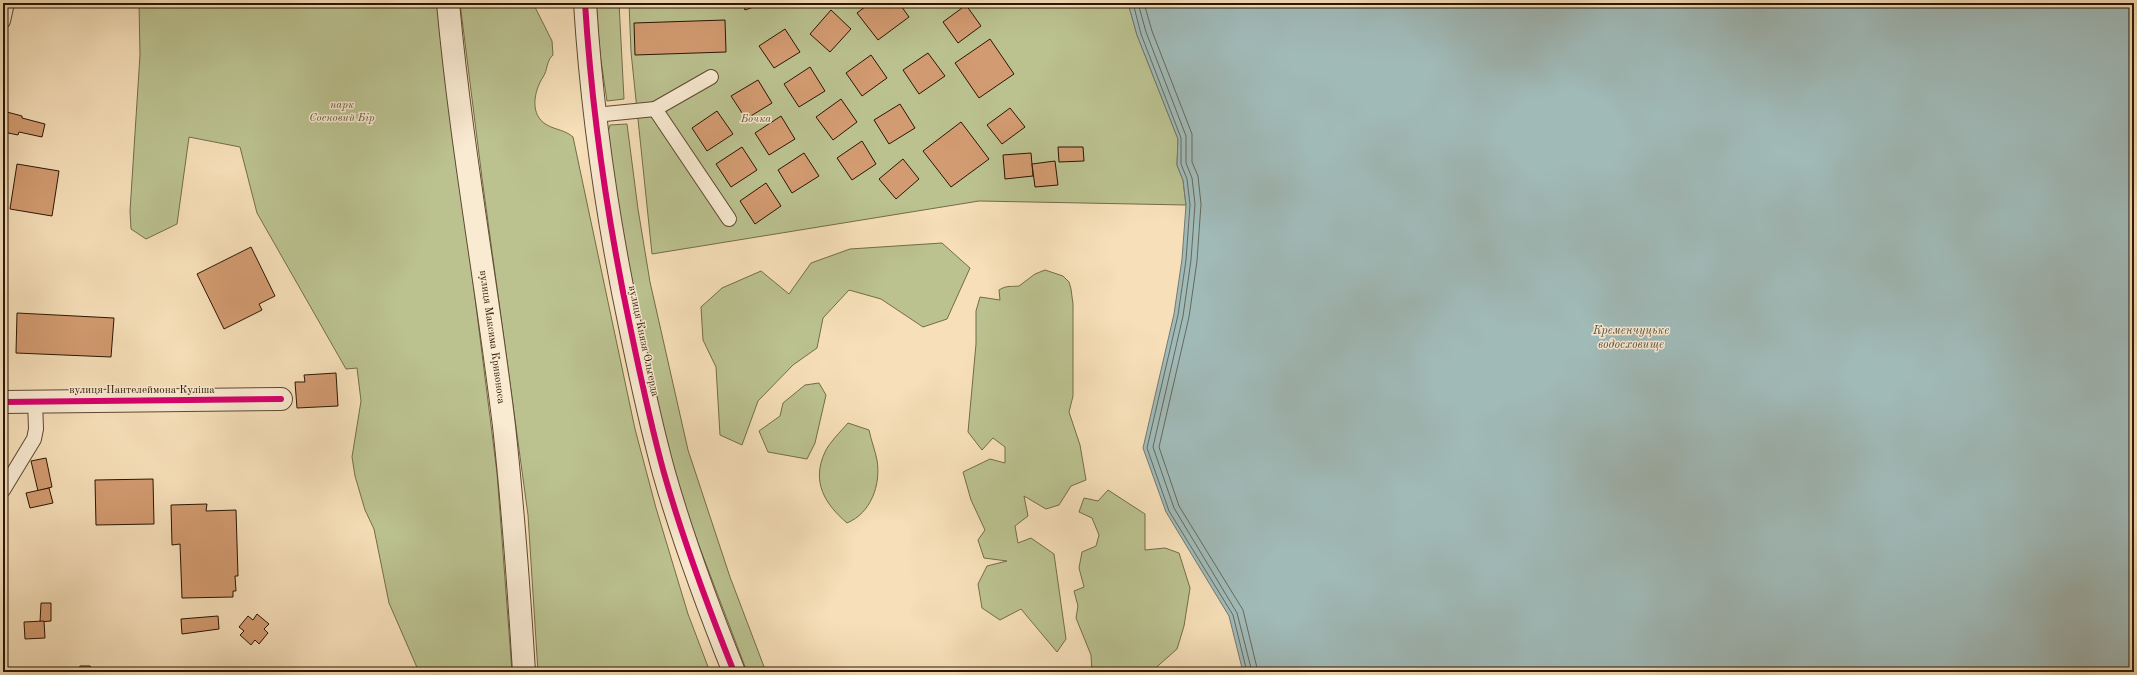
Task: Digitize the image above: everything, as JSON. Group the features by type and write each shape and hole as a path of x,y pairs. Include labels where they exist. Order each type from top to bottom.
{"street":[{"name":"вулиця Максима Кривоноса","path":"448,3 467,163 506,449 524,672"},
{"name":"вулиця Князя Ольгерда","path":"585,3 595,115 618,268 652,426 680,524 734,672"},
{"name":"вулиця Пантелеймона Куліша","path":"3,402 281,399"}],"lane":[{"path":"3,21 7,3"},
{"path":"595,115 655,108 711,77"},
{"path":"655,108 729,219"},
{"path":"3,490 34,439 36,429 35,401"}],"green space":[{"name":"парк Сосновий Бір","path":"139,3 438,3 497,473 512,672 419,672 389,603 374,529 365,510 355,476 352,457 361,401 357,368 346,369 257,213 240,147 189,137 177,224 146,239 131,229 130,211 140,55"},
{"path":"460,3 533,3 552,41 553,55 549,60 545,74 537,89 535,109 541,121 573,137 635,429 656,508 688,614 710,672 538,672 528,515 482,178"},
{"path":"596,3 619,3 624,99 607,101 600,54"},
{"name":"Бочка","path":"629,3 1128,3 1137,35 1178,139 1177,165 1183,180 1186,205 979,201 652,254 631,52"},
{"path":"627,124 638,209 650,282 688,450 730,577 766,672 747,672 687,514 662,427 622,234 608,132 610,125"},
{"path":"942,243 970,268 947,319 923,327 881,299 849,290 823,318 817,348 793,365 758,401 742,445 720,435 716,367 703,340 701,307 722,288 761,271 789,294 811,263 850,249"},
{"path":"1045,270 1063,276 1069,282 1071,289 1073,304 1073,396 1069,412 1080,445 1086,480 1071,486 1059,505 1046,509 1024,496 1028,516 1015,526 1018,543 1031,538 1054,554 1066,639 1057,652 1021,609 1000,620 982,608 978,584 987,566 1007,561 984,558 978,540 985,530 971,500 963,472 990,459 1005,463 1005,447 993,438 982,450 968,432 976,344 976,311 980,297 1000,300 999,290 1002,288 1019,286 1035,274"},
{"path":"819,383 826,395 815,443 807,459 768,452 759,431 780,416 783,403 805,385"},
{"path":"848,423 869,430 878,469 876,488 868,505 855,518 847,523 832,508 822,492 819,473 827,448"},
{"path":"1108,490 1145,514 1145,550 1165,548 1179,553 1190,588 1184,626 1177,649 1151,672 1092,672 1091,655 1076,618 1078,606 1074,591 1084,587 1079,568 1082,552 1096,546 1099,535 1092,518 1079,512 1084,498 1098,501"}],"water":[{"name":"Кременчуцьке водосховище","path":"1128,3 2134,3 2134,672 1243,672 1229,616 1166,512 1143,448 1174,314 1182,259 1186,205 1183,180 1177,165 1178,139 1137,35"}],"building":[{"path":"742,3 765,3 745,10"},
{"path":"870,3 899,3 909,17 878,40 857,13"},
{"path":"966,5 981,26 958,43 943,22"},
{"path":"831,10 851,29 830,52 810,34"},
{"path":"725,20 726,52 635,55 634,23"},
{"path":"785,29 800,52 774,68 759,46"},
{"path":"990,39 1014,74 979,98 955,63"},
{"path":"928,53 945,76 919,94 903,70"},
{"path":"871,55 887,78 862,96 846,73"},
{"path":"810,67 825,91 799,107 784,84"},
{"path":"758,80 772,103 746,119 731,96"},
{"path":"841,99 857,122 833,140 816,117"},
{"path":"900,104 915,128 889,144 874,120"},
{"path":"1010,108 1025,127 1002,144 987,125"},
{"path":"3,111 45,124 42,137 19,132 18,135 3,132"},
{"path":"717,111 733,134 707,151 692,128"},
{"path":"781,116 795,139 769,155 755,133"},
{"path":"961,122 989,159 951,187 923,151"},
{"path":"862,141 876,164 852,180 837,158"},
{"path":"742,147 757,170 731,187 716,164"},
{"path":"1058,147 1083,147 1084,161 1059,162"},
{"path":"804,153 819,176 792,193 778,170"},
{"path":"1031,153 1033,176 1005,179 1003,155"},
{"path":"903,159 919,179 896,199 879,179"},
{"path":"1055,161 1058,185 1035,187 1032,164"},
{"path":"17,164 59,171 52,216 10,209"},
{"path":"766,183 781,206 755,224 740,201"},
{"path":"251,247 275,296 259,304 262,310 224,329 197,274"},
{"path":"17,313 114,318 111,357 16,353"},
{"path":"336,373 338,406 297,408 295,382 305,382 304,375"},
{"path":"46,458 52,487 38,491 31,461"},
{"path":"153,479 154,524 96,525 95,480"},
{"path":"49,488 53,503 30,508 26,493"},
{"path":"207,504 206,511 236,510 238,576 235,576 236,591 233,591 233,597 182,598 180,544 172,545 171,505"},
{"path":"3,590 6,590 6,610 3,610"},
{"path":"41,603 51,603 51,621 40,622"},
{"path":"3,610 6,610 6,633 3,632"},
{"path":"257,614 269,624 264,629 268,633 259,644 255,640 251,645 240,635 244,631 239,627 248,616 253,620"},
{"path":"218,616 219,629 182,634 181,619"},
{"path":"44,621 45,638 25,639 24,622"},
{"path":"3,632 6,633 6,650 3,650"},
{"path":"3,650 6,650 6,667 3,667"},
{"path":"80,666 90,666 95,672 76,672"},
{"path":"158,670 158,672 95,672"}],"cycle path":[{"path":"585,3 592,86 608,209 642,385 659,455 679,523 705,598 734,672"},
{"path":"3,402 281,399"}]}
